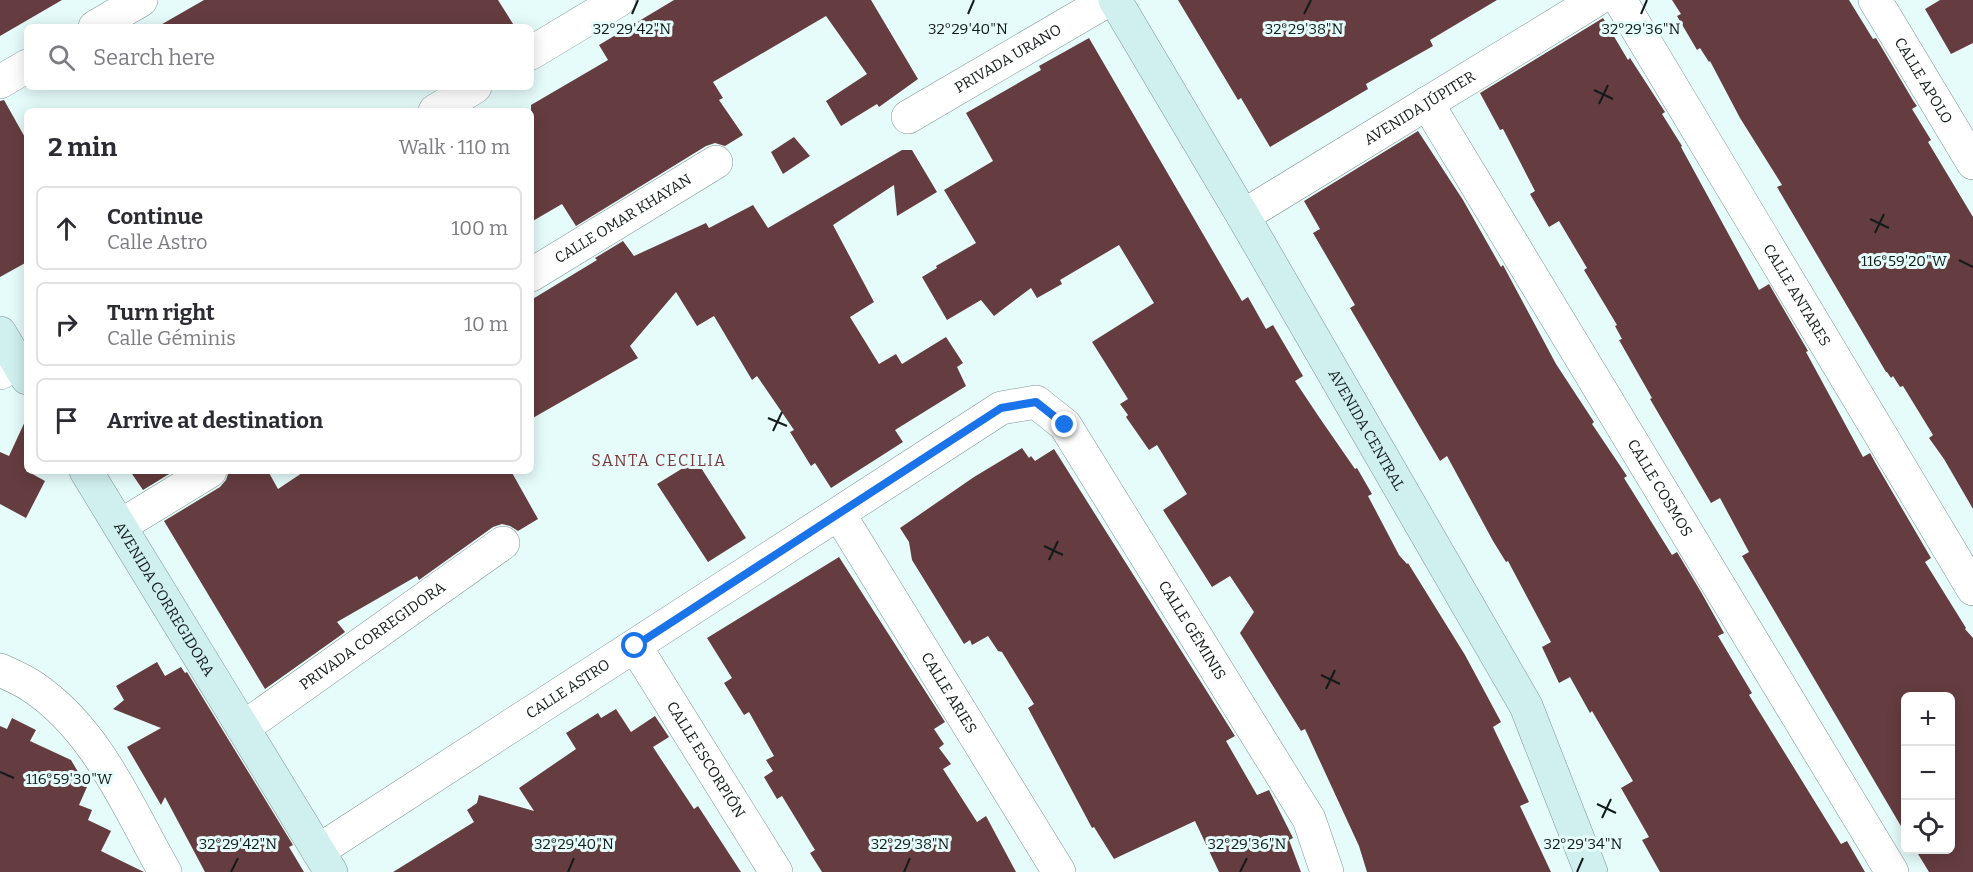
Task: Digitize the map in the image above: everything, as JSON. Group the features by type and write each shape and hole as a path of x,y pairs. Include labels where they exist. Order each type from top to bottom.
{"street":[{"path":"100,24 141,0"},
{"path":"534,51 619,0"},
{"name":"PRIVADA URANO","path":"908,117 1108,0"},
{"name":"AVENIDA CENTRAL","path":"1114,0 1243,216 1526,706 1592,872"},
{"name":"AVENIDA JÚPITER","path":"1243,216 1596,0"},
{"name":"CALLE ANTARES","path":"1620,0 1973,589"},
{"name":"CALLE APOLO","path":"1875,0 1973,163"},
{"path":"0,82 24,68"},
{"path":"440,108 470,90"},
{"name":"CALLE COSMOS","path":"1426,103 1892,872"},
{"name":"CALLE OMAR KHAYAN","path":"534,273 716,162"},
{"path":"0,333 18,368"},
{"name":"CALLE ASTRO","path":"324,862 635,646 1001,408 1036,402"},
{"name":"CALLE GÉMINIS","path":"1036,402 1065,425 1309,819 1327,872"},
{"name":"AVENIDA CORREGIDORA","path":"88,474 324,862"},
{"path":"120,526 205,474"},
{"name":"CALLE ARIES","path":"839,514 1059,872"},
{"name":"PRIVADA CORREGIDORA","path":"243,728 503,543"},
{"name":"CALLE ESCORPIÓN","path":"635,646 776,872"},
{"path":"0,670 32,686 63,711 96,749 165,872"}],"building":[{"path":"0,0 62,0 0,36"},
{"path":"204,0 498,0 513,24 162,24"},
{"path":"674,0 871,0 918,79 879,107 877,104 841,126 826,101 867,74 826,16 713,82 723,98 719,100 743,135 725,146 715,143 706,146 576,226 562,204 534,220 534,108 531,108 531,105 608,60 599,45"},
{"path":"1178,0 1497,0 1430,40 1433,46 1366,84 1368,89 1270,147 1241,98 1238,100"},
{"path":"1672,0 1849,0 1873,39 1876,38 1917,106 1912,109 1931,140 1928,142 1973,217 1973,509 1929,438 1933,435 1903,386 1900,387 1893,376 1891,378 1886,372 1777,187 1782,185 1740,118 1710,61 1700,48 1697,50 1677,16 1681,14"},
{"path":"1940,0 1973,0 1973,43 1951,54 1925,9"},
{"path":"1603,18 1628,60 1630,58 1665,112 1662,114 1682,146 1759,290 1769,284 1808,351 1806,352 1863,457 1870,453 1931,558 1925,562 1965,629 1973,638 1973,872 1929,872 1918,854 1955,854 1955,692 1901,692 1901,826 1742,556 1749,552 1720,498 1711,503 1650,399 1652,398 1619,340 1622,339 1615,326 1617,325 1584,270 1587,268 1559,221 1549,227 1530,194 1535,191 1503,129 1500,130 1480,93"},
{"path":"1089,38 1242,301 1248,297 1266,329 1273,325 1303,376 1295,381 1355,469 1357,468 1372,494 1368,496 1399,555 1408,563 1465,655 1501,722 1493,727 1529,802 1520,806 1551,872 1367,872 1359,846 1305,729 1301,731 1240,633 1254,612 1230,576 1212,587 1163,510 1187,494 1157,445 1149,450 1126,417 1128,415 1120,404 1128,399 1092,342 1154,303 1119,245 1060,280 1062,284 1037,298 1031,288 994,316 981,300 947,320 922,277 937,268 936,266 976,243 944,190 993,161 966,113 1041,70 1039,66"},
{"path":"4,100 24,136 24,264 0,277 0,101"},
{"path":"1418,131 1463,200 1501,267 1503,265 1556,364 1627,476 1624,478 1672,555 1677,552 1701,592 1724,633 1718,636 1752,693 1749,695 1841,844 1847,841 1865,872 1660,872 1642,840 1649,837 1621,788 1633,781 1570,677 1559,683 1542,647 1551,642 1508,561 1506,562 1493,541 1447,456 1440,461 1350,308 1355,305 1313,233 1320,229 1304,201"},
{"path":"794,137 810,156 783,174 771,152"},
{"path":"902,150 912,150 937,192 897,216 894,185 833,225 874,302 850,317 879,364 896,354 902,364 946,337 963,363 957,367 966,386 895,430 903,442 831,488 815,463 811,466 790,432 794,430 757,376 752,380 714,316 697,326 676,292 630,346 638,358 534,417 534,298 597,260 595,258 623,241 634,256 706,223 709,228 753,205 768,228"},
{"path":"24,424 24,474 32,474 45,481 26,518 0,504 0,452 9,456"},
{"path":"1022,448 1029,458 1031,456 1035,461 1054,449 1235,736 1226,741 1257,795 1269,790 1293,838 1289,840 1301,872 1219,872 1195,821 1114,859 1094,827 1092,828 1028,708 1034,704 1002,652 998,651 988,636 972,645 970,640 964,644 912,560 909,542 900,528 974,477"},
{"path":"696,460 746,538 708,562 657,484"},
{"path":"132,474 169,474 143,490"},
{"path":"228,474 270,474 278,489 300,474 513,474 538,519 518,531 502,524 493,527 419,580 417,576 337,622 345,632 265,689 164,521 220,487"},
{"path":"839,557 945,722 934,729 944,744 939,748 951,764 943,769 977,822 986,816 1016,872 822,872 810,853 815,850 782,796 777,799 764,777 773,771 766,760 774,756 749,712 744,715 724,683 732,678 707,638"},
{"path":"157,662 165,676 181,667 185,673 187,672 293,845 289,847 304,872 205,872 165,797 161,805 127,747 161,728 113,709 124,700 116,686"},
{"path":"616,709 631,732 655,716 669,737 653,747 694,809 698,806 741,872 393,872 474,822 467,810 477,803 479,795 534,811 519,788 576,749 566,733 598,713 601,718"},
{"path":"12,718 36,730 30,741 71,760 87,787 79,805 92,810 88,820 111,831 101,851 144,872 0,872 0,726 7,729"}],"district":[{"name":"SANTA CECILIA","path":"659,460"}],"route":[{"path":"635,646 1001,408 1036,402 1065,425"}]}
